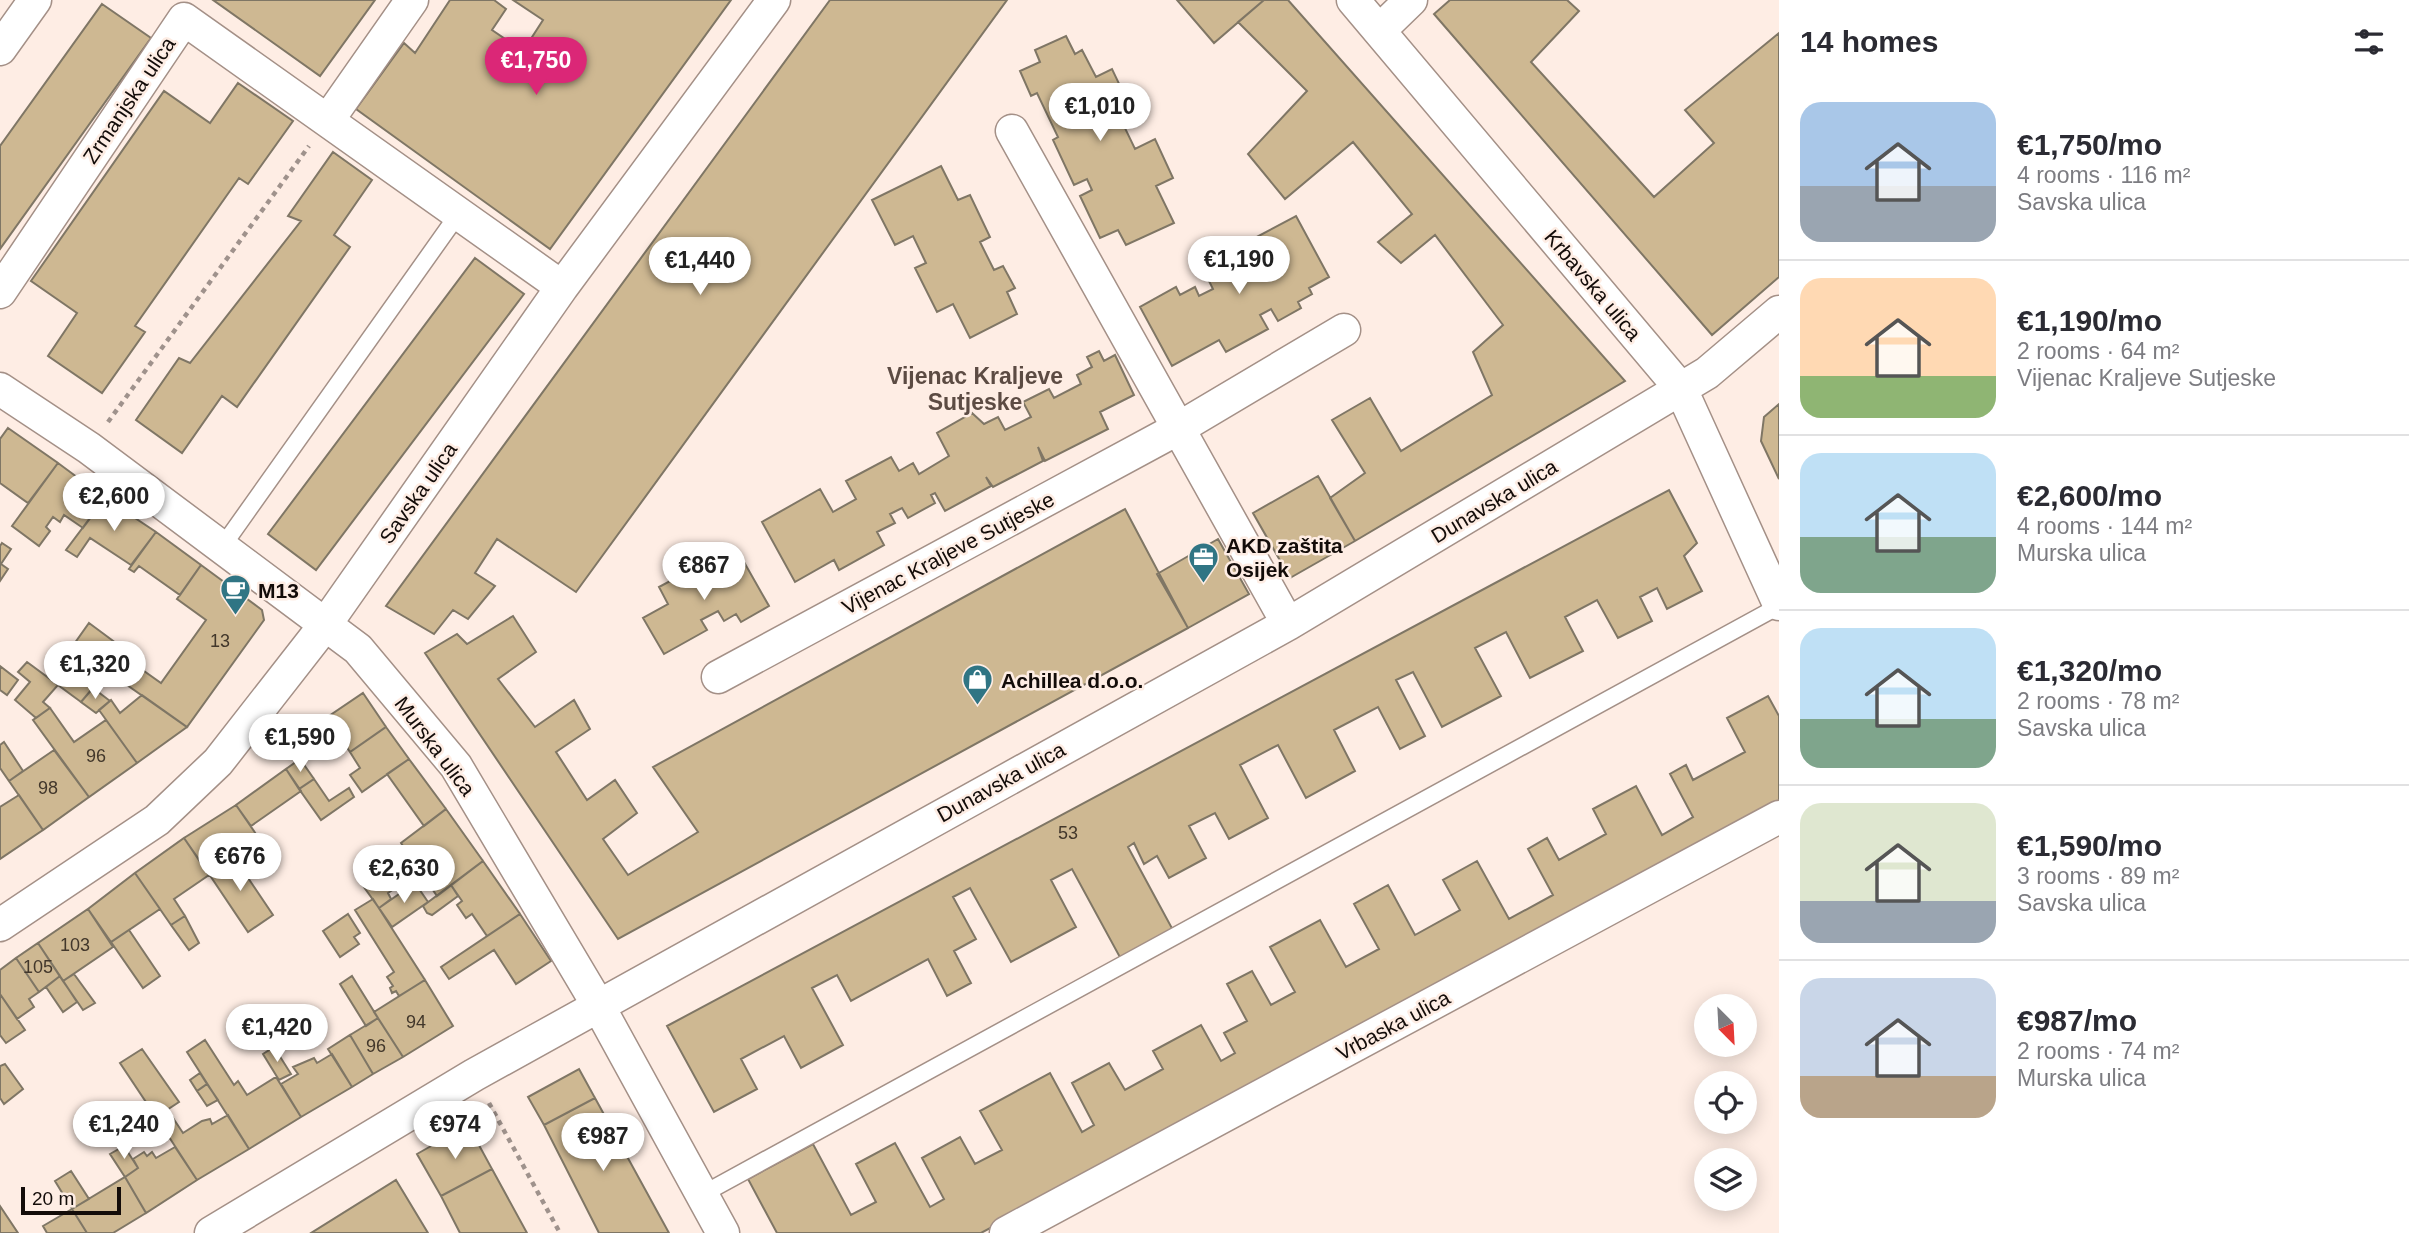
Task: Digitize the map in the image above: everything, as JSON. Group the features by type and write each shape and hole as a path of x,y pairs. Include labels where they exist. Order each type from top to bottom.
{"street":[{"path":"0,49 34,0"},
{"path":"328,120 412,0"},
{"name":"Savska ulica","path":"0,925 157,820 218,762 325,625 562,288 774,0"},
{"name":"Krbavska ulica","path":"1353,0 1681,389 1779,605"},
{"path":"1380,30 1411,0"},
{"name":"Zrmanjska ulica","path":"0,292 184,19 562,288"},
{"path":"1012,131 1288,624"},
{"name":"Dunavska ulica","path":"211,1233 474,1074 1288,624 1707,373 1779,312"},
{"name":"Vijenac Kraljeve Sutjeske","path":"718,677 1178,428 1344,330"},
{"name":"Murska ulica","path":"0,389 89,448 358,649 456,766 598,1004 723,1233"},
{"name":"Vrbaska ulica","path":"1006,1233 1779,817"}],"lane":[{"path":"222,547 459,214"},
{"path":"704,1194 1779,605"}],"path":[{"path":"89,448 328,120"},
{"path":"474,1074 560,1233"}],"building":[{"path":"213,0 375,0 320,76"},
{"path":"450,0 494,0 506,9 492,30 523,51 543,20 513,0 731,0 550,249 356,109 404,43 415,53"},
{"path":"830,0 1007,0 576,592 497,539 475,573 495,586 468,619 453,610 434,634 386,606"},
{"path":"1177,0 1264,0 1214,43"},
{"path":"1264,0 1288,0 1625,381 1355,541 1330,498 1365,473 1332,420 1370,398 1401,451 1492,395 1473,352 1503,325 1435,235 1401,263 1378,242 1412,214 1353,142 1285,199 1248,154 1307,91 1238,22"},
{"path":"1450,0 1567,0 1579,11 1531,62 1654,197 1714,143 1685,110 1779,33 1779,277 1712,335 1434,14"},
{"path":"102,4 151,38 0,249 0,146"},
{"path":"1066,36 1075,54 1082,50 1096,77 1112,69 1134,115 1122,122 1135,149 1155,139 1173,178 1156,186 1174,223 1126,245 1118,230 1100,238 1080,196 1092,190 1087,179 1074,185 1053,140 1058,137 1037,93 1031,96 1020,71 1040,62 1035,50"},
{"path":"238,83 293,121 248,184 239,178 135,326 145,332 102,393 48,356 77,313 31,281 164,91 210,123"},
{"path":"333,152 372,180 334,235 350,247 237,407 222,396 182,453 136,420 179,358 190,363 301,221 288,216"},
{"path":"941,166 958,200 970,195 990,237 980,242 994,270 1003,266 1015,288 1007,292 1017,314 970,338 953,304 937,312 915,268 926,263 913,236 895,245 872,200"},
{"path":"1296,216 1329,277 1309,288 1312,294 1298,302 1301,308 1278,321 1271,309 1260,315 1268,329 1226,352 1219,340 1172,366 1140,307 1176,287 1180,295 1195,287 1199,296 1213,289 1208,279 1223,271 1218,264 1240,252 1247,265 1260,258 1251,240"},
{"path":"475,258 524,294 316,570 268,534"},
{"path":"1099,351 1104,361 1115,355 1134,395 1100,412 1108,429 1045,461 1038,447 1043,461 993,487 986,477 991,486 945,511 935,493 931,495 935,503 908,518 902,508 890,514 895,523 877,532 884,545 839,570 834,560 795,582 762,522 820,489 833,512 856,499 846,481 891,457 899,471 913,463 919,474 949,456 937,433 972,413 984,424 998,417 1005,430 1031,417 1023,402 1049,389 1054,398 1081,384 1077,375 1092,367 1087,357"},
{"path":"1779,404 1779,479 1761,441 1764,417"},
{"path":"8,428 58,463 28,503 0,483 0,439"},
{"path":"58,463 105,498 83,528 64,515 60,522 53,517 46,527 50,531 39,546 12,526"},
{"path":"1318,476 1355,541 1290,578 1253,513"},
{"path":"1669,490 1697,543 1684,556 1702,591 1667,609 1657,588 1640,597 1652,621 1618,638 1597,600 1565,617 1583,651 1530,678 1506,632 1475,648 1501,696 1442,727 1413,672 1396,680 1425,736 1400,749 1378,707 1334,730 1355,771 1306,798 1278,745 1240,765 1268,818 1229,839 1215,813 1189,826 1206,858 1169,878 1157,856 1144,864 1134,843 1128,847 1174,932 1122,961 1072,869 1051,880 1076,927 1011,962 970,888 953,897 976,939 954,951 971,983 947,996 928,959 851,1001 837,975 812,988 843,1045 801,1068 784,1036 741,1059 757,1089 714,1112 667,1026"},
{"path":"105,498 156,532 131,565 90,538 77,557 66,550"},
{"path":"1125,509 1188,628 618,939 425,653 457,634 467,644 513,616 536,652 498,679 535,727 574,700 590,729 556,752 587,800 615,780 637,813 603,839 628,875 698,832 653,767"},
{"path":"156,532 201,565 180,595 139,566 134,572 129,569"},
{"name":"AKD zaštita Osijek","path":"1218,539 1249,594 1188,628 1157,574"},
{"path":"2,543 11,549 1,564 8,569 0,581 0,546"},
{"path":"740,555 769,606 741,622 736,614 724,621 718,611 701,620 707,630 664,654 643,618 668,604 659,587 698,566 703,576"},
{"path":"201,565 262,610 264,620 187,727 117,678 130,661 161,683 206,620 177,599"},
{"path":"89,623 124,649 122,653 131,659 117,678 72,647"},
{"path":"27,662 58,685 43,702 50,708 36,718 15,700 30,682 18,672"},
{"path":"0,666 18,680 7,695 0,690"},
{"path":"68,672 92,689 81,702 58,685"},
{"path":"93,688 110,701 96,713 81,702"},
{"path":"363,693 386,727 350,752 340,737 329,744 316,730 326,718"},
{"path":"142,695 187,727 137,763 99,710 111,700 120,713"},
{"path":"1768,696 1779,716 1779,806 981,1233 777,1233 748,1179 813,1144 851,1215 876,1202 856,1164 895,1143 930,1207 944,1199 922,1158 960,1137 975,1164 1002,1150 980,1111 1050,1073 1082,1132 1094,1125 1072,1083 1109,1063 1125,1090 1163,1069 1153,1051 1201,1025 1221,1061 1235,1053 1224,1033 1247,1021 1227,984 1252,971 1271,1005 1295,992 1270,947 1320,920 1346,967 1379,949 1354,904 1388,885 1415,935 1460,910 1443,880 1477,861 1509,919 1553,895 1528,849 1547,838 1559,860 1606,834 1593,809 1636,786 1662,835 1693,817 1670,774 1686,765 1693,780 1745,752 1727,718"},
{"path":"50,708 74,742 106,720 137,763 89,797 33,720"},
{"path":"386,727 409,759 362,792 350,775 360,768 350,752"},
{"path":"4,742 23,771 9,781 0,768 0,745"},
{"path":"54,750 89,797 43,830 9,781"},
{"path":"300,759 314,779 299,789 286,769"},
{"path":"409,759 446,809 424,826 387,774"},
{"path":"286,769 301,791 251,826 236,805"},
{"path":"314,779 329,801 349,788 354,797 321,820 299,789"},
{"path":"19,795 43,830 0,859 0,807"},
{"path":"236,805 258,837 207,871 184,838"},
{"path":"446,809 483,861 437,896 401,843"},
{"path":"184,838 209,875 174,899 185,916 171,925 135,873"},
{"path":"390,852 409,879 388,893 391,899 379,908 356,876"},
{"path":"232,854 273,915 248,932 207,871"},
{"path":"483,861 520,914 487,936 472,914 466,918 457,905 462,901 451,885"},
{"path":"135,873 160,909 111,942 88,909"},
{"path":"415,883 428,902 392,927 379,908"},
{"path":"451,885 458,896 432,915 427,913 423,906"},
{"path":"373,899 425,980 399,996 396,991 392,993 390,988 393,986 387,977 394,972 355,910"},
{"path":"88,909 113,947 63,981 38,943"},
{"path":"348,914 360,933 354,937 359,944 340,957 323,931"},
{"path":"520,914 551,961 516,984 494,950 449,979 441,967"},
{"path":"185,916 199,943 189,950 171,925"},
{"path":"129,930 160,976 143,988 111,942"},
{"path":"38,943 60,976 39,992 16,958"},
{"path":"16,958 39,992 29,999 34,1007 17,1019 0,994 0,970"},
{"path":"74,974 95,1003 83,1010 63,981"},
{"path":"60,976 77,1002 63,1012 46,987"},
{"path":"352,976 378,1018 366,1026 340,984"},
{"path":"425,980 453,1026 403,1057 374,1012"},
{"path":"0,994 25,1030 6,1043 0,1035"},
{"path":"378,1018 403,1057 373,1074 350,1035"},
{"path":"350,1035 373,1074 352,1087 328,1049"},
{"path":"205,1040 234,1085 238,1081 247,1095 276,1077 301,1117 249,1149 187,1052"},
{"path":"274,1047 291,1074 279,1080 263,1054"},
{"path":"142,1049 179,1102 156,1117 120,1063"},
{"path":"332,1054 352,1087 301,1117 281,1084 298,1074 293,1067 314,1058 317,1063"},
{"path":"5,1064 23,1089 4,1104 0,1098 0,1066"},
{"path":"579,1069 595,1098 544,1125 528,1097"},
{"path":"200,1073 207,1084 197,1091 190,1080"},
{"path":"207,1084 218,1100 207,1106 197,1091"},
{"path":"595,1098 669,1233 599,1233 544,1125"},
{"path":"167,1109 183,1133 202,1121 210,1119 212,1124 228,1115 249,1149 197,1180 156,1117"},
{"path":"468,1125 492,1169 441,1196 417,1154"},
{"path":"124,1146 138,1168 125,1177 110,1154"},
{"path":"175,1147 197,1180 146,1213 125,1177 138,1168 133,1159 144,1152 147,1156 152,1152 156,1158"},
{"path":"492,1169 527,1233 460,1233 441,1196"},
{"path":"71,1171 89,1199 72,1209 55,1181"},
{"path":"125,1177 146,1213 113,1233 87,1233 72,1209"},
{"path":"396,1180 428,1233 311,1233"},
{"path":"0,1206 18,1233 0,1233"},
{"path":"72,1209 87,1233 47,1233 43,1226"}],"place":[{"name":"AKD zaštita Osijek","path":"1203,584"},
{"name":"M13","path":"235,617"},
{"name":"Achillea d.o.o.","path":"978,707"}],"district":[{"name":"Vijenac Kraljeve Sutjeske","path":"975,389"}]}
